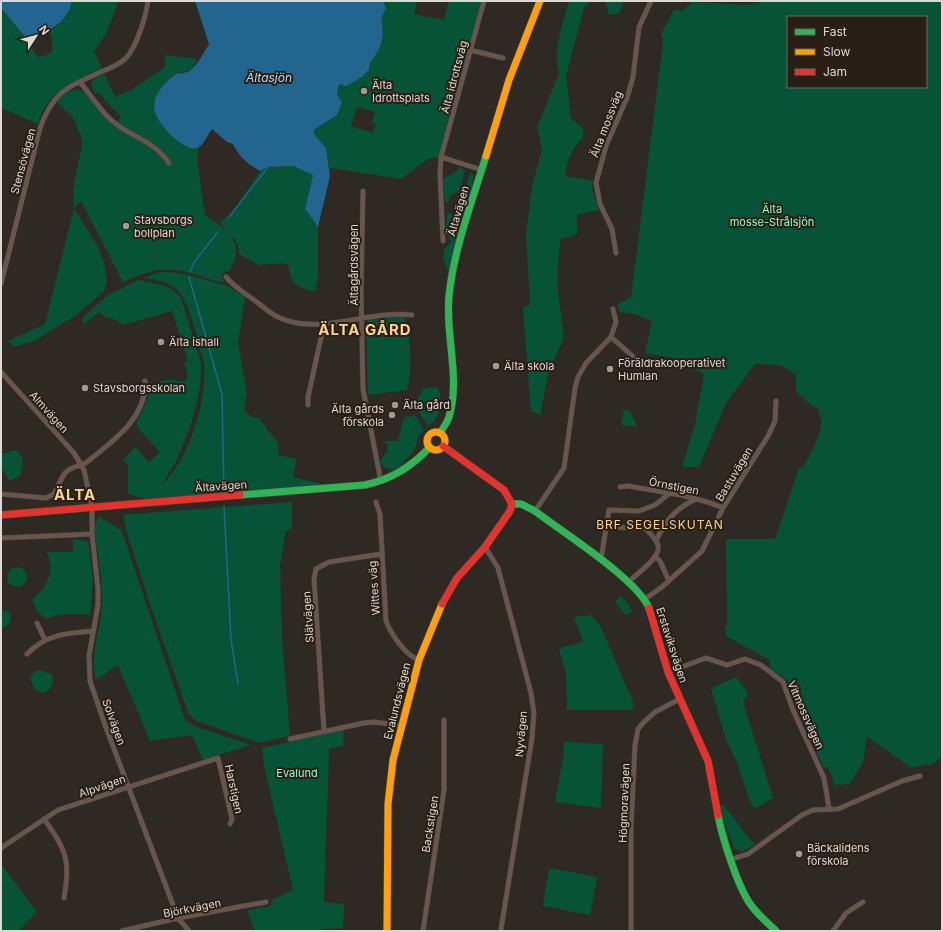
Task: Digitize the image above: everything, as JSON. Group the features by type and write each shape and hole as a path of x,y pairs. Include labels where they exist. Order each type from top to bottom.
{"street":[{"name":"Stensövägen","path":"1,284 40,128 47,111 62,92 115,66 126,58 132,50 148,1"},
{"name":"Älta idrottsväg","path":"443,241 441,157 484,1"},
{"name":"Ältavägen","path":"440,433 449,418 454,386 449,330 450,290 456,259 509,80 540,1"},
{"name":"Älta mossväg","path":"616,253 612,229 600,204 596,183 606,146 627,98 633,77 638,27 651,1"},
{"path":"470,50 504,58"},
{"path":"80,82 112,121 150,143 162,153 169,163"},
{"path":"441,157 482,170"},
{"name":"Ältagårdsvägen","path":"364,191 361,293 363,317 363,389 381,482"},
{"path":"226,277 233,286 277,316 308,325 324,324 374,315 412,315"},
{"path":"535,511 564,468 574,388 586,363 611,338 616,322 613,309"},
{"path":"308,405 308,397 324,324"},
{"path":"611,338 637,360"},
{"name":"Almvägen","path":"1,372 60,437 81,465 92,507"},
{"path":"1,494 46,498 54,494 64,474 72,467 81,465 113,440 137,416 146,391 146,381"},
{"name":"Bastuvägen","path":"645,599 669,581 702,551 724,508 768,436 775,421 776,402"},
{"path":"433,433 440,433 444,441 443,446 436,450 430,447 427,443 429,435 433,433"},
{"path":"443,446 504,490 512,504"},
{"name":"Ältavägen","path":"1,515 325,490 365,485 393,478 416,463 430,447"},
{"name":"Örnstigen","path":"620,487 628,486 670,493 709,502 724,508"},
{"path":"601,559 605,527 610,509 639,511 655,505 670,493"},
{"path":"656,541 663,525 676,510 696,499"},
{"name":"Wittes väg","path":"376,502 380,514 381,554 386,621 388,627 409,654 419,660"},
{"name":"Erstaviksvägen","path":"512,504 525,505 535,511 623,576 645,599 654,621 668,672 708,761 720,830 747,899 758,914 776,931"},
{"name":"Evalundsvägen","path":"386,931 388,804 393,760 419,660 442,604 457,578 485,547 510,511 512,504"},
{"name":"Solvägen","path":"92,507 92,534 98,589 89,656 90,681 178,918 189,931"},
{"path":"605,527 645,528 659,546 655,556 632,579"},
{"path":"1,538 92,534"},
{"name":"Nyvägen","path":"485,547 498,568 531,693 534,712 532,738 501,929"},
{"name":"Slätvägen","path":"324,731 314,579 316,569 329,562 381,554"},
{"path":"655,556 660,561 669,581"},
{"path":"37,623 45,640"},
{"path":"28,654 35,646 50,636 69,632 93,631"},
{"name":"Vitmossvägen","path":"668,672 706,658 727,665 745,659 761,665 780,678 824,778 829,808"},
{"name":"Högmoravägen","path":"631,931 631,827 635,745 638,729 655,712 680,699"},
{"name":"Backstigen","path":"423,931 444,790 444,720"},
{"path":"290,739 375,722 402,726"},
{"name":"Alpvägen","path":"1,848 58,810 218,758"},
{"name":"Harstigen","path":"218,758 232,819 230,824"},
{"path":"732,859 748,854 802,815 813,810 829,808 838,809 902,781 920,776"},
{"path":"44,819 63,849 67,861 68,878 64,898"},
{"name":"Björkvägen","path":"123,931 178,918 266,902"},
{"path":"833,931 846,912 863,902"}],"green space":[{"path":"72,1 119,1 106,34 94,51 102,68 72,83 54,96 47,104 38,124 1,108 1,8 26,38 39,57 49,54 53,50 50,31 67,15"},
{"name":"Älta Idrottsplats","path":"383,1 417,1 414,14 444,20 449,1 484,1 475,31 473,32 441,157 428,159 401,179 329,168 326,148 314,134 314,130 330,120 340,84 346,85 362,77 369,70 371,62 381,44 383,31 381,19 386,8","holes":["357,107 375,112 372,122 376,124 373,133 351,126"]},
{"path":"569,1 591,1 584,8 566,76 571,119 583,128 583,138 575,146 570,155 565,176 593,181 592,189 599,210 577,215 577,234 560,240 557,282 564,338 549,370 540,415 531,411 523,308 530,304 526,234 532,186 542,150 537,127 559,74 557,56 559,37"},
{"path":"599,1 624,1 620,13 609,15 605,2"},
{"name":"Älta mosse-Strålsjön","path":"763,1 942,1 942,757 930,766 927,764 912,768 867,737 863,762 850,784 835,785 828,767 824,768 794,703 788,681 771,669 769,660 726,636 726,539 775,539 799,468 803,467 806,463 821,426 818,409 807,402 796,391 796,374 780,365 755,364 726,403 699,467 682,467 695,424 704,375 682,360 645,353 652,321 634,314 620,312 617,305 631,297 663,41 661,34 674,10 682,11 692,2 748,5"},
{"path":"165,55 198,59 191,69 173,78 159,92 155,106 159,119 177,141 192,148 199,147 197,160 205,215 228,233 236,246 234,262 228,272 225,271 221,275 224,282 174,270 158,270 123,282 81,201 74,208 73,189 82,145 81,136 73,118 57,102 67,91 83,91 113,126 121,117 98,92 95,94 91,84 93,80 104,74 115,97 131,90 165,67"},
{"path":"293,166 313,175 305,209 318,227 318,277 315,292 299,287 293,281 288,265 283,263 259,265 239,254 238,244 220,223 234,210 260,171 268,167"},
{"path":"459,167 465,170 460,190 450,196 448,202 445,202 443,179 458,170"},
{"path":"470,173 473,175 472,191 465,213 468,198 465,192"},
{"path":"74,208 98,247 104,263 107,280 104,291 75,316 34,341 14,347 8,341 45,324"},
{"path":"448,212 462,221 449,273 443,258 445,248 451,241 445,231"},
{"path":"167,272 184,274 228,286 245,297 238,342 247,393 244,410 251,417 259,418 277,442 279,455 297,459 293,477 325,485 321,488 145,499 128,494 128,465 123,460 135,447 149,462 160,452 138,428 136,422 142,413 152,389 156,384 162,381 172,380 185,382 188,375 184,362 188,361 172,311 123,325 117,320 105,316 99,312 84,324 82,318 108,295 138,280 166,286 181,298 201,363 200,387 195,411 183,446 163,484 173,473 189,444 195,428 203,394 204,378 204,363 193,322 189,310 179,291 173,286 158,280 143,278 157,273"},
{"path":"375,316 405,317 410,353 410,372 407,390 368,395 366,325 368,320"},
{"path":"438,387 440,393 440,409 436,418 428,426 419,412 417,399 424,388"},
{"path":"624,410 630,411 637,427 621,425"},
{"path":"415,414 424,430 418,437 414,451 397,469 393,470 385,468 380,461 388,450 387,444 382,441 398,441 404,417"},
{"path":"16,450 23,458 20,476 9,481 1,467 1,454"},
{"path":"292,502 292,528 286,531 280,565 282,638 290,736 259,743 197,721 189,715 151,607 126,530 123,515"},
{"path":"99,516 122,531 185,720 194,726 251,745 203,760 192,735 150,741 118,665 96,680 94,661 101,615 102,595 101,575 94,526"},
{"path":"73,539 88,541 93,580 90,615 62,615 46,619 38,612 32,600 38,595 46,584 50,573 47,552 73,552"},
{"path":"17,567 24,570 27,577 24,584 17,587 10,584 7,577 10,570"},
{"path":"621,596 628,604 632,612 625,615 615,602"},
{"path":"1,610 8,611 11,616 9,624 1,629"},
{"path":"591,615 600,625 634,704 632,710 567,710 566,674 559,648 583,642 574,617"},
{"path":"39,670 52,674 53,677 53,683 50,688 43,693 35,690 30,678 35,671"},
{"path":"736,677 748,693 743,702 773,798 754,809 748,796 737,762 726,740 711,688"},
{"name":"Evalund","path":"344,730 343,746 329,749 324,902 344,904 343,928 321,929 320,931 255,931 247,910 271,906 272,900 293,890 264,766 262,748"},
{"path":"564,742 603,744 601,808 555,802 563,758"},
{"path":"720,803 725,807 745,834 755,844 742,852 734,848 722,816"},
{"path":"1,864 37,912 18,931 1,931"},
{"path":"549,868 597,877 590,915 543,906"}],"water":[{"path":"1,1 72,1 66,16 61,22 48,30 26,38 1,8"},
{"name":"Ältasjön","path":"195,1 383,1 386,8 381,19 382,40 380,48 371,62 369,70 362,77 346,86 340,84 337,95 342,102 337,115 314,130 314,134 326,148 330,176 318,227 305,209 313,175 293,166 268,167 260,171 244,160 233,144 227,142 212,129 199,147 192,148 186,146 173,137 158,120 154,106 158,93 170,78 177,74 188,72 192,69 209,44"}],"waterway":[{"path":"229,217 268,167"},
{"path":"190,272 194,262 217,233"},
{"path":"189,277 222,394 224,493"},
{"path":"224,506 231,640 238,684"}],"traffic: fast":[{"path":"440,433 449,417 454,387 448,311 451,278 464,225 486,156"},
{"path":"240,495 365,485 392,476 416,461 430,447"},
{"path":"512,504 521,504 535,511 598,556 642,596 649,608"},
{"path":"718,815 738,881 753,908 776,931"}],"traffic: slow":[{"path":"486,156 509,80 540,1"},
{"path":"436,432 442,435 445,441 442,447 436,450 430,447 427,441 430,435 436,432"},
{"path":"387,931 388,804 393,760 419,660 442,604"}],"traffic: jam":[{"path":"443,446 504,490 512,504"},
{"path":"1,515 240,495"},
{"path":"442,604 457,578 485,547 510,511 512,504"},
{"path":"649,608 668,672 708,761 718,815"}],"place":[{"name":"Älta Idrottsplats","path":"364,91"},
{"name":"Stavsborgs bollplan","path":"126,226"},
{"name":"Älta ishall","path":"161,342"},
{"name":"Älta skola","path":"496,366"},
{"name":"Föräldrakooperativet Humlan","path":"610,369"},
{"name":"Stavsborgsskolan","path":"85,388"},
{"name":"Älta gård","path":"395,405"},
{"name":"Älta gårds förskola","path":"392,415"},
{"name":"Bäckalidens förskola","path":"799,854"}],"district":[{"name":"ÄLTA GÅRD","path":"365,329"},
{"name":"ÄLTA","path":"75,494"},
{"name":"BRF SEGELSKUTAN","path":"660,524"}]}
